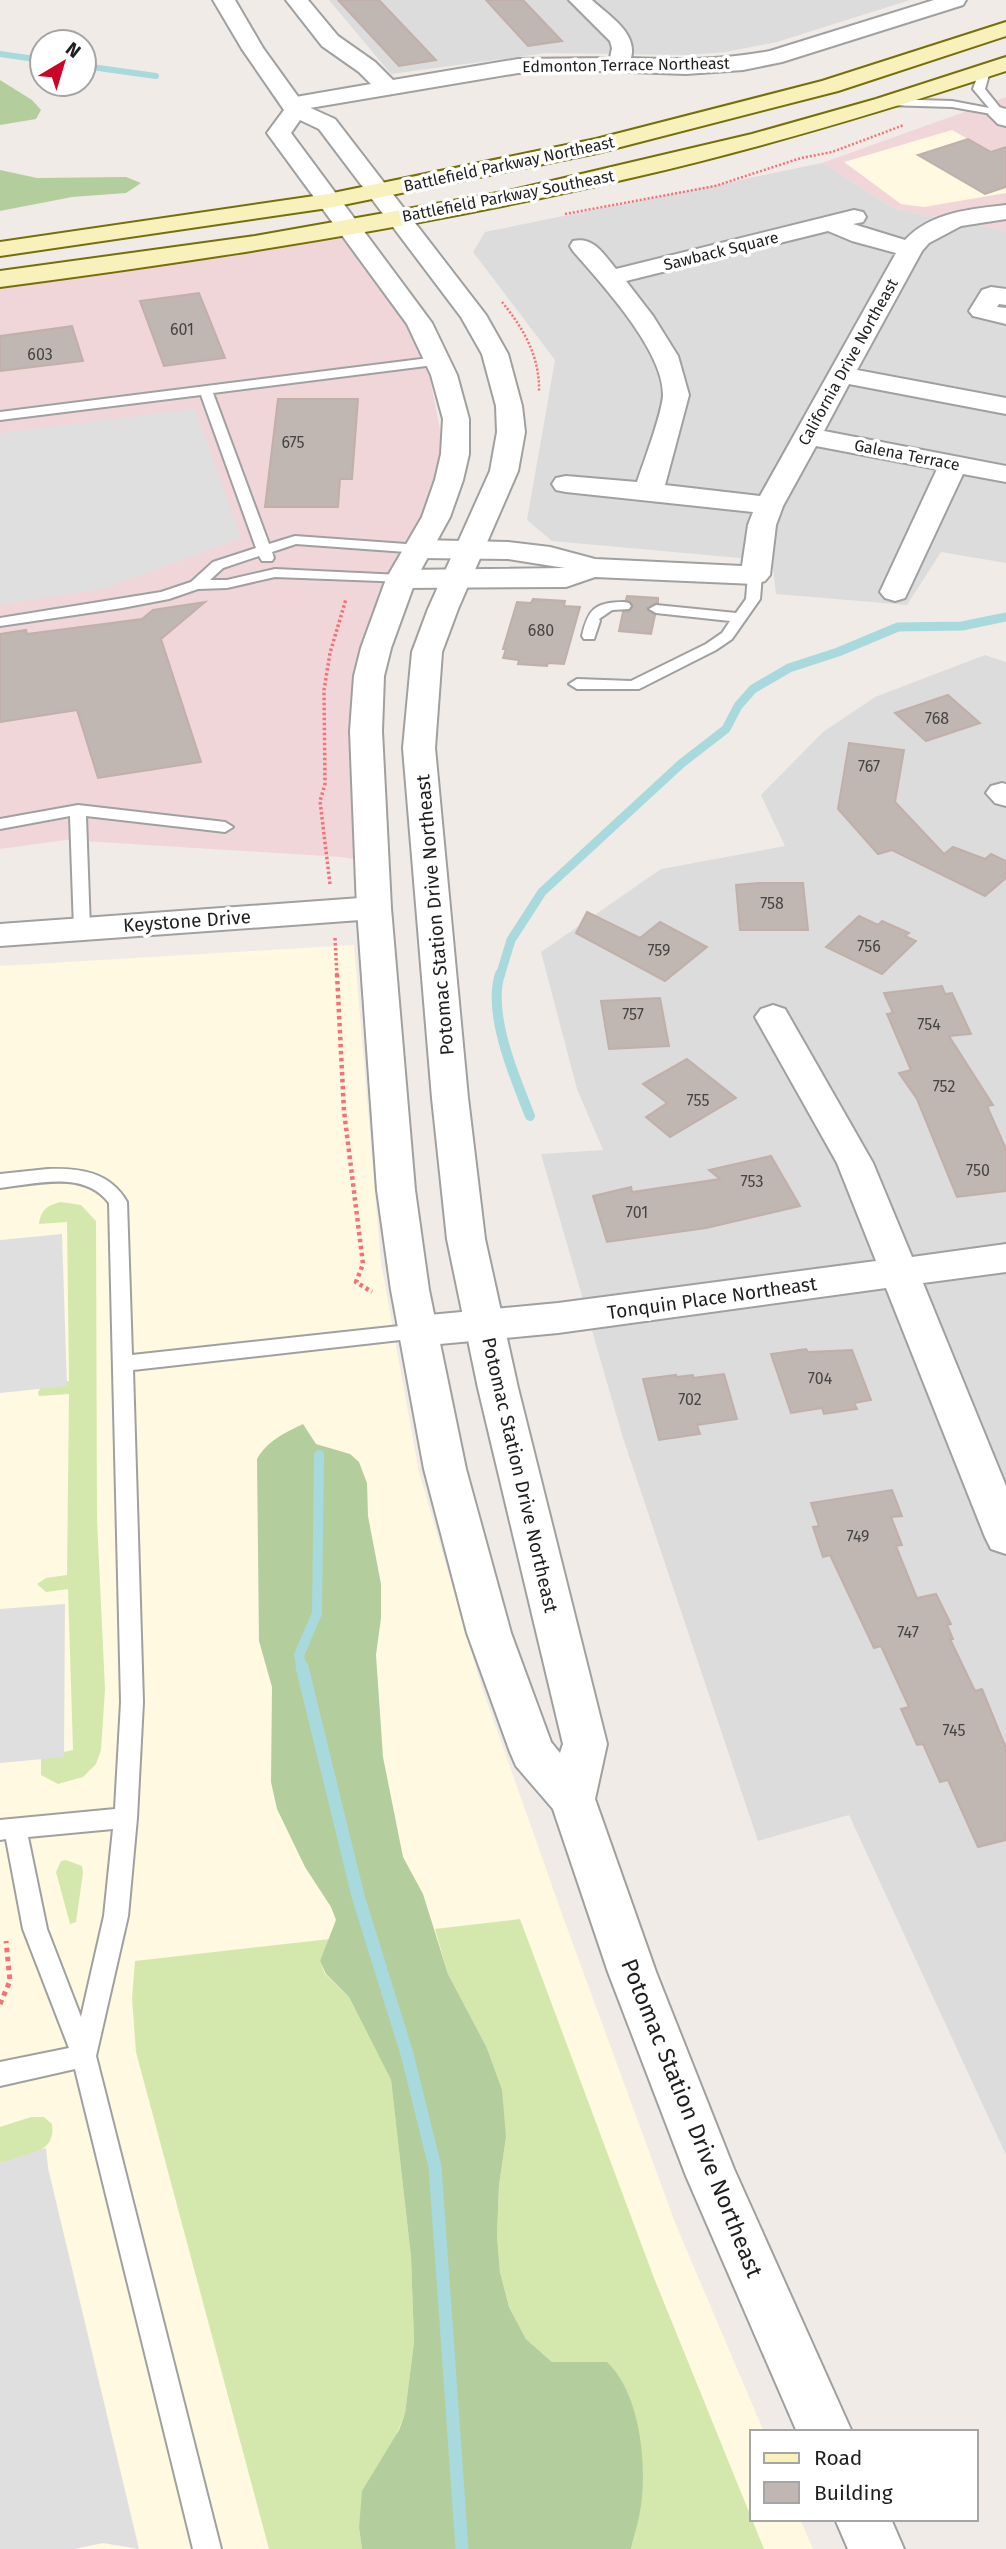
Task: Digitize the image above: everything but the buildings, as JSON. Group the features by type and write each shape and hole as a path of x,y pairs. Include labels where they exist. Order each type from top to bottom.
{"main road":[{"name":"Battlefield Parkway Northeast","path":"0,249 328,201 597,146 830,86 1006,29"},
{"name":"Battlefield Parkway Southeast","path":"0,279 119,264 347,227 619,174 780,133 995,67"}],"street":[{"name":"Potomac Station Drive Northeast","path":"224,0 253,49 294,107 327,124 473,315 495,354 504,380 511,432 504,471 443,609 427,652 419,748 450,1098 466,1239 484,1325 585,1744 572,1799"},
{"path":"297,0 330,41 367,67 387,87"},
{"path":"580,0 620,39 623,48 619,64"},
{"name":"Edmonton Terrace Northeast","path":"294,107 387,87 518,66 619,64 686,67 743,63 774,57 904,7 955,0"},
{"name":"Potomac Station Drive Northeast","path":"294,107 279,133 419,324 437,361 456,419 455,454 436,517 388,610 369,676 366,731 374,908 396,1190 418,1331 445,1469 489,1633 532,1752 572,1799 632,1972 711,2176 824,2430"},
{"name":"California Drive Northeast","path":"755,575 762,525 769,506 911,248 929,230 946,222 1006,212"},
{"name":"Sawback Square","path":"610,278 843,220 852,234 911,248"},
{"path":"582,246 647,325 675,383 676,395 649,491"},
{"path":"1006,297 991,295 982,311 1006,316"},
{"path":"841,375 1006,406"},
{"name":"Galena Terrace","path":"808,436 1006,474"},
{"path":"895,592 954,463"},
{"path":"566,484 724,499 769,506"},
{"path":"410,564 464,565 566,578 592,568 755,575"},
{"name":"Keystone Drive","path":"0,935 374,908"},
{"path":"773,1017 855,1163 1006,1537"},
{"name":"Tonquin Place Northeast","path":"418,1331 484,1325 1006,1258"},
{"path":"864,2521 876,2549"}],"lane":[{"path":"995,67 979,89 1003,117"},
{"path":"885,102 944,103 1003,117"},
{"path":"0,416 437,361"},
{"path":"206,391 263,548 275,573"},
{"path":"196,585 218,565 263,548 295,540 410,564"},
{"path":"0,622 132,602 164,596 196,585 228,584 275,573 410,564"},
{"path":"577,684 634,686 711,647 727,636 753,599 755,575"},
{"path":"592,624 609,606 624,606"},
{"path":"656,609 741,618"},
{"path":"78,810 82,929"},
{"path":"0,824 78,810 225,827"},
{"path":"0,1181 79,1176 96,1180 112,1191 118,1202 132,1702 126,1818 116,1916 84,2056"},
{"path":"121,1364 418,1331"},
{"path":"126,1818 8,1829 34,1929 84,2056 206,2549"},
{"path":"0,2074 84,2056"}],"path":[{"path":"346,599 330,653 324,690 325,784 320,802 333,910 344,1111 363,1264 356,1282 373,1292"},
{"path":"0,2004 10,1990 11,1967 6,1940"}],"shaded area":[{"path":"329,0 910,0 777,42 726,52 689,55 546,53 391,74"},
{"path":"1006,97 1006,231 895,209 822,163"},
{"path":"952,130 1006,160 1006,193 924,207 901,204 844,162"},
{"path":"822,163 895,209 1006,231 1006,563 941,552 907,605 776,594 772,561 552,541 527,520 555,360 473,252 485,232"},
{"path":"347,227 419,323 443,445 436,517 420,549 366,731 374,863 342,857 66,840 0,849 0,279"},
{"path":"195,409 241,538 102,589 0,604 0,433"},
{"path":"985,655 1006,662 1006,2155 849,1815 758,1841 623,1438 541,1154 603,1150 577,1089 541,952 661,869 785,846 761,795 823,732 875,697"},
{"path":"354,945 381,1263 419,1472 481,1685 562,1914 676,2225 763,2430 750,2430 750,2521 801,2521 813,2549 0,2549 0,966"},
{"path":"62,1234 67,1386 0,1393 0,1240"},
{"path":"65,1604 64,1757 0,1763 0,1609"},
{"path":"46,2148 48,2168 139,2549 103,2543 74,2549 0,2549 0,2163"}],"green space":[{"path":"0,80 32,100 41,110 36,119 0,125"},
{"path":"0,170 37,178 126,177 141,183 126,193 72,197 0,211"},
{"path":"61,1202 81,1205 96,1221 97,1520 105,1689 101,1750 96,1764 83,1777 58,1784 41,1775 41,1757 73,1750 68,1589 46,1592 37,1584 46,1578 67,1575 69,1394 39,1396 38,1392 43,1385 69,1381 67,1222 39,1224 45,1209"},
{"path":"303,1424 316,1444 350,1454 359,1462 367,1483 368,1516 381,1584 381,1618 376,1655 383,1757 403,1857 423,1894 448,1974 486,2046 502,2090 506,2137 499,2186 497,2236 500,2272 509,2307 526,2339 552,2362 607,2362 627,2392 639,2430 643,2470 641,2506 631,2549 362,2549 359,2528 362,2491 399,2430 405,2413 414,2342 411,2257 391,2080 349,1997 326,1974 320,1961 336,1920 331,1907 305,1867 277,1809 271,1782 272,1687 259,1641 257,1459 272,1442"},
{"path":"66,1860 82,1866 83,1873 76,1922 70,1924 56,1872 61,1861"},
{"path":"520,1919 654,2278 750,2515 750,2521 753,2521 764,2549 631,2549 641,2505 641,2447 607,2362 552,2362 526,2339 509,2307 500,2272 497,2236 499,2186 506,2137 486,2046 448,1974 435,1929"},
{"path":"330,1939 320,1961 325,1974 349,1997 391,2080 411,2257 414,2342 405,2413 359,2528 362,2549 269,2549 136,2052 132,1998 135,1961"},
{"path":"31,2117 44,2117 52,2124 49,2142 36,2152 0,2163 0,2127"}],"waterway":[{"path":"0,54 28,58"},
{"path":"98,68 156,76"},
{"path":"500,976 511,940 542,892 682,763 726,729 738,706 753,689 789,668 838,652 898,627 962,626 1006,617"},
{"path":"500,974 497,1008 504,1046 530,1116"},
{"path":"302,1669 299,1655 317,1613 319,1455"},
{"path":"302,1667 358,1896 407,2054 435,2167 462,2549"}]}
